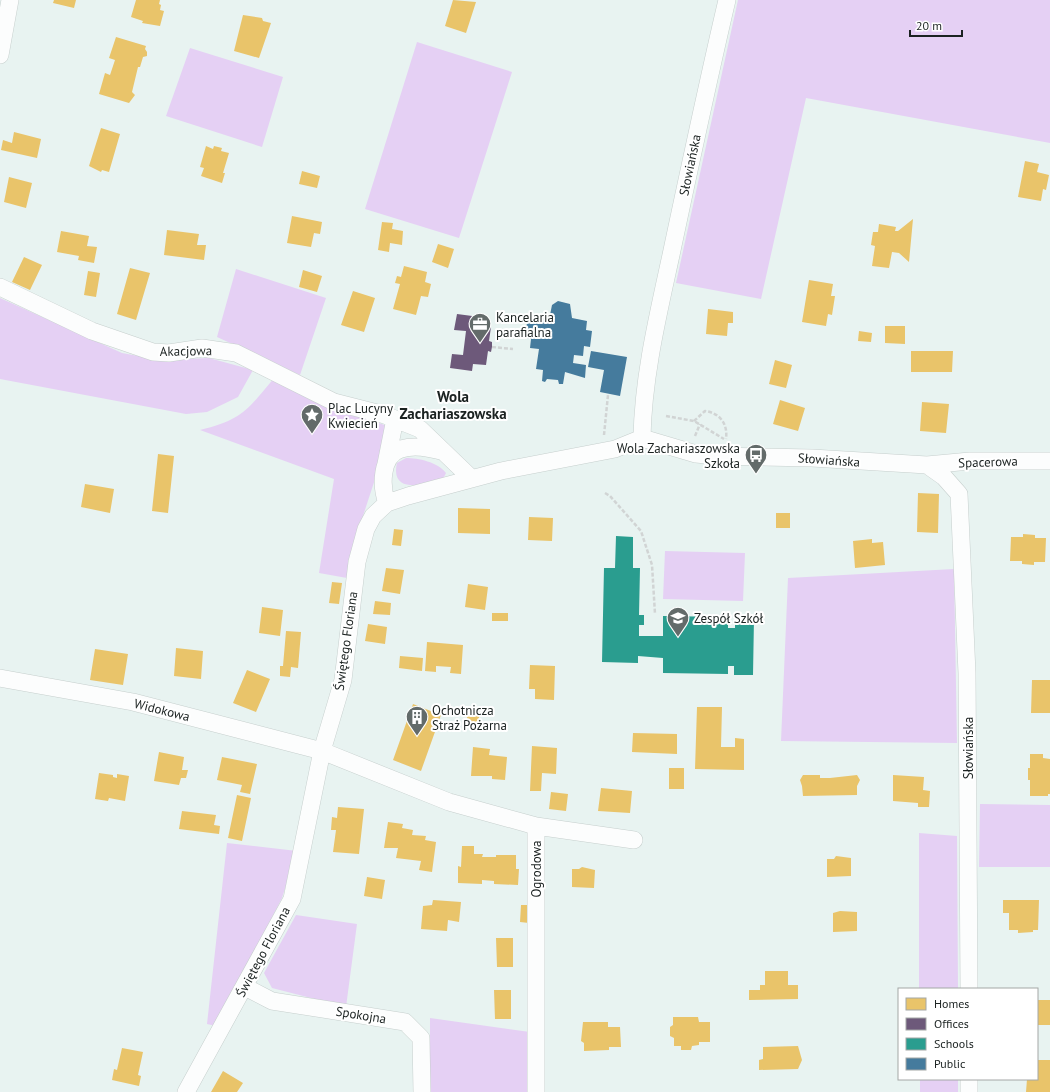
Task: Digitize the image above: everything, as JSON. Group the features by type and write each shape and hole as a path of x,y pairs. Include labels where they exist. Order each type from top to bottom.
{"street":[{"path":"0,55 10,0"},
{"name":"Słowiańska","path":"727,0 698,123 667,273 643,402 642,438 696,454 717,456 812,458 927,465 944,477 959,494 967,673 969,988"},
{"name":"Akacjowa","path":"0,287 92,330 153,352 169,353 202,348 236,353 334,402 395,419 420,429 441,451 471,478"},
{"path":"387,503 383,492 383,478 395,419"},
{"name":"Świętego Floriana","path":"186,1092 292,899 322,752 343,680 357,562 366,529 373,516 387,503 471,478 615,449 642,438"},
{"path":"386,464 394,454 400,450 426,447 441,451"},
{"name":"Spacerowa","path":"927,465 970,462 1050,461"},
{"name":"Widokowa","path":"0,678 133,702 322,752"},
{"name":"Ogrodowa","path":"322,752 449,802 536,826 536,1092"},
{"path":"536,826 634,840"},
{"name":"Spokojna","path":"245,987 272,1001 405,1022 421,1038 422,1092"},
{"path":"969,1080 969,1092"}],"path":[{"path":"492,347 513,349"},
{"path":"606,425 608,395"},
{"path":"694,420 705,411 716,413 725,425 727,431 726,446"},
{"path":"666,416 694,420 726,440"},
{"path":"693,440 700,424"},
{"path":"605,493 610,496 641,531 652,565 655,614"}],"shaded area":[{"path":"738,0 1050,0 1050,143 806,98 761,299 676,283"},
{"path":"417,42 512,72 459,238 365,209"},
{"path":"190,48 283,77 262,147 166,116"},
{"path":"236,269 326,298 300,375 217,337"},
{"path":"0,298 122,353 160,360 209,358 253,370 238,397 207,412 186,414 0,379"},
{"name":"Plac Lucyny Kwiecień","path":"275,377 347,411 387,426 381,461 360,525 347,578 319,573 334,479 200,430 226,422 244,412"},
{"path":"406,458 433,463 446,473 444,477 439,480 429,483 416,485 405,484 397,477 396,471 397,463"},
{"path":"665,551 745,553 743,601 663,599"},
{"path":"954,569 957,743 781,741 788,578"},
{"path":"980,804 1050,805 1050,867 979,867"},
{"path":"919,833 957,836 958,988 919,988"},
{"path":"227,843 297,851 282,898 216,1026 207,1024"},
{"path":"296,915 357,924 346,1007 272,988 264,973"},
{"path":"430,1018 530,1032 531,1092 430,1092"},
{"path":"920,1080 958,1080 958,1092 920,1092"}],"building: Homes":[{"path":"54,0 76,0 74,8 53,3"},
{"path":"136,0 160,0 160,10 164,11 160,26 142,23 143,21 131,17"},
{"path":"453,0 476,2 466,33 445,26"},
{"path":"243,15 262,18 263,21 271,23 259,58 234,51"},
{"path":"116,37 146,46 145,49 147,56 143,57 140,67 138,67 132,92 135,95 129,103 99,94 105,73 110,75 115,60 109,58"},
{"path":"101,128 120,134 109,172 102,170 101,172 89,166"},
{"path":"14,132 41,139 37,158 1,150 3,140 12,143"},
{"path":"206,146 213,149 214,146 222,148 221,151 229,153 223,173 225,173 222,183 201,176 204,168 200,167"},
{"path":"1025,161 1039,164 1037,172 1049,175 1046,190 1043,189 1041,201 1018,197"},
{"path":"302,171 320,176 317,188 299,184"},
{"path":"9,177 32,183 26,208 4,202"},
{"path":"292,216 322,222 320,234 314,233 311,247 287,243"},
{"path":"913,219 909,262 899,253 892,252 889,268 872,266 875,246 871,245 873,232 878,232 879,224 896,227 895,231 898,231"},
{"path":"382,222 393,223 392,229 403,231 402,245 390,243 389,252 378,250"},
{"path":"167,230 199,234 197,245 206,245 204,260 164,255"},
{"path":"61,231 89,236 87,246 97,247 94,263 78,260 79,256 57,252"},
{"path":"438,244 454,249 448,268 432,262"},
{"path":"24,257 42,265 30,290 12,282"},
{"path":"404,266 427,272 425,282 431,284 428,297 421,296 416,315 393,309 400,284 395,283 397,276 401,277"},
{"path":"130,268 150,273 136,320 117,314"},
{"path":"303,270 322,276 317,292 299,287"},
{"path":"88,271 100,273 96,297 84,295"},
{"path":"809,280 833,284 831,296 835,296 832,315 828,314 826,326 802,322"},
{"path":"353,291 375,298 364,332 341,325"},
{"path":"708,309 733,312 733,323 728,323 727,336 706,334"},
{"path":"885,326 905,326 905,344 885,343"},
{"path":"859,331 872,333 871,342 858,341"},
{"path":"911,351 953,351 952,372 911,372"},
{"path":"775,360 792,365 786,388 769,384"},
{"path":"780,400 805,408 798,431 773,424"},
{"path":"922,402 949,404 946,433 920,431"},
{"path":"158,454 174,456 168,513 152,511"},
{"path":"85,484 114,489 110,513 81,507"},
{"path":"918,493 939,494 938,533 917,532"},
{"path":"458,508 490,509 490,534 458,533"},
{"path":"776,513 790,513 790,528 776,528"},
{"path":"529,517 553,518 552,541 528,540"},
{"path":"394,529 403,530 401,546 392,545"},
{"path":"1023,534 1035,535 1035,538 1046,538 1045,562 1034,562 1034,565 1022,564 1022,561 1010,561 1011,537 1023,537"},
{"path":"872,539 872,543 883,542 885,565 855,568 853,541"},
{"path":"386,568 404,570 400,594 382,591"},
{"path":"332,582 342,583 339,604 329,603"},
{"path":"468,584 488,587 485,610 465,607"},
{"path":"375,601 391,603 390,615 373,614"},
{"path":"262,607 283,610 280,636 259,633"},
{"path":"492,613 508,613 508,621 492,621"},
{"path":"368,624 387,627 385,644 365,641"},
{"path":"286,631 301,632 298,668 291,667 290,677 280,676 280,666 283,666"},
{"path":"427,642 463,645 461,674 450,673 451,667 436,666 436,672 425,671"},
{"path":"176,648 203,651 201,679 174,676"},
{"path":"95,649 128,654 123,685 90,680"},
{"path":"400,656 423,658 422,671 399,668"},
{"path":"530,665 555,666 554,700 535,699 535,689 529,689"},
{"path":"247,670 270,679 256,712 233,703"},
{"path":"1032,680 1050,680 1050,713 1031,713"},
{"name":"Ochotnicza Straż Pożarna","path":"413,704 441,715 421,771 393,760"},
{"path":"697,707 722,707 721,747 735,747 735,738 744,739 744,770 695,769"},
{"path":"468,710 480,712 477,728 466,726"},
{"path":"633,733 677,734 677,754 632,752"},
{"path":"532,746 557,748 556,774 542,773 541,791 530,791"},
{"path":"473,747 490,749 489,755 507,757 505,780 492,779 492,776 471,776"},
{"path":"159,752 184,757 182,770 188,770 186,778 181,778 179,785 154,781"},
{"path":"1030,754 1043,754 1043,758 1050,759 1050,794 1048,794 1048,796 1030,796 1028,768 1030,768"},
{"path":"222,757 257,764 250,794 240,792 242,785 217,780"},
{"path":"669,768 684,768 684,789 669,789"},
{"path":"99,773 113,775 113,777 117,778 117,774 129,776 125,801 109,798 108,801 95,799"},
{"path":"803,775 820,775 820,778 830,778 857,775 860,780 857,786 857,795 803,796 800,780"},
{"path":"893,775 924,777 923,790 930,791 929,807 918,807 918,803 893,801"},
{"path":"601,788 632,791 630,813 598,811"},
{"path":"551,792 568,794 566,811 549,809"},
{"path":"237,795 251,798 242,841 228,838"},
{"path":"338,807 364,809 359,854 333,852 336,830 331,830 332,817 337,818"},
{"path":"182,811 216,815 214,825 220,826 219,834 179,829"},
{"path":"388,822 403,824 402,828 413,830 412,835 426,836 425,840 436,842 432,872 419,870 421,861 396,858 398,848 384,848"},
{"path":"462,846 474,846 474,854 483,854 482,857 516,855 516,869 519,869 518,885 494,884 494,881 482,880 482,884 458,883 458,866 461,867"},
{"path":"836,856 851,858 851,876 827,877 827,859 834,859"},
{"path":"582,867 595,870 594,888 572,887 572,869 579,869"},
{"path":"367,877 385,880 382,899 364,896"},
{"path":"433,900 461,902 459,922 448,920 447,931 421,929 423,906 432,905"},
{"path":"1003,900 1039,900 1038,930 1033,930 1033,932 1018,933 1018,930 1009,930 1009,913 1003,913"},
{"path":"521,905 530,905 529,923 520,922"},
{"path":"840,911 857,912 857,931 833,932 833,913"},
{"path":"496,938 513,938 513,967 497,967"},
{"path":"765,971 788,971 788,985 798,985 798,999 749,1000 749,990 760,990 760,985 765,985"},
{"path":"494,990 511,990 511,1019 495,1019"},
{"path":"1038,1000 1050,1000 1050,1025 1038,1025"},
{"path":"673,1017 698,1017 699,1022 710,1022 710,1042 699,1042 699,1045 692,1046 691,1050 681,1050 681,1046 674,1046 674,1038 670,1036 670,1027 673,1025"},
{"path":"583,1022 608,1022 608,1027 620,1027 621,1047 609,1047 609,1050 584,1051 584,1043 581,1041"},
{"path":"798,1046 802,1060 798,1069 759,1070 759,1060 763,1059 763,1047"},
{"path":"122,1048 143,1052 138,1075 141,1076 139,1086 112,1080 114,1069 117,1070"},
{"path":"1038,1060 1050,1060 1050,1092 1026,1092 1027,1080 1038,1080"},
{"path":"223,1071 243,1083 237,1092 211,1092"}],"building: Offices":[{"path":"457,314 480,317 479,325 491,327 489,341 492,342 492,347 491,352 488,351 486,365 473,364 472,371 450,368 452,354 463,355 466,331 454,330"}],"building: Schools":[{"path":"616,536 633,537 633,568 640,568 639,615 644,615 644,625 639,625 639,636 663,636 663,616 728,617 728,628 735,628 735,618 754,618 753,675 734,675 734,666 728,666 728,674 663,673 663,658 638,656 638,663 602,662 604,568 615,568"}],"building: Public":[{"path":"558,301 570,304 572,318 587,321 586,330 592,331 590,347 584,346 583,356 574,355 573,363 586,365 585,378 565,372 563,384 559,384 558,380 547,379 545,382 542,381 543,370 536,369 539,349 530,348 531,339 525,338 527,322 533,323 534,314 550,315 552,305"},
{"path":"591,351 627,357 620,396 600,392 604,370 588,367"}],"place":[{"name":"Kancelaria parafialna","path":"480,344"},
{"name":"Plac Lucyny Kwiecień","path":"312,434"},
{"name":"Wola Zachariaszowska Szkoła","path":"756,474"},
{"name":"Zespół Szkół","path":"678,638"},
{"name":"Ochotnicza Straż Pożarna","path":"417,736"}],"district":[{"name":"Wola Zachariaszowska","path":"453,404"}]}
